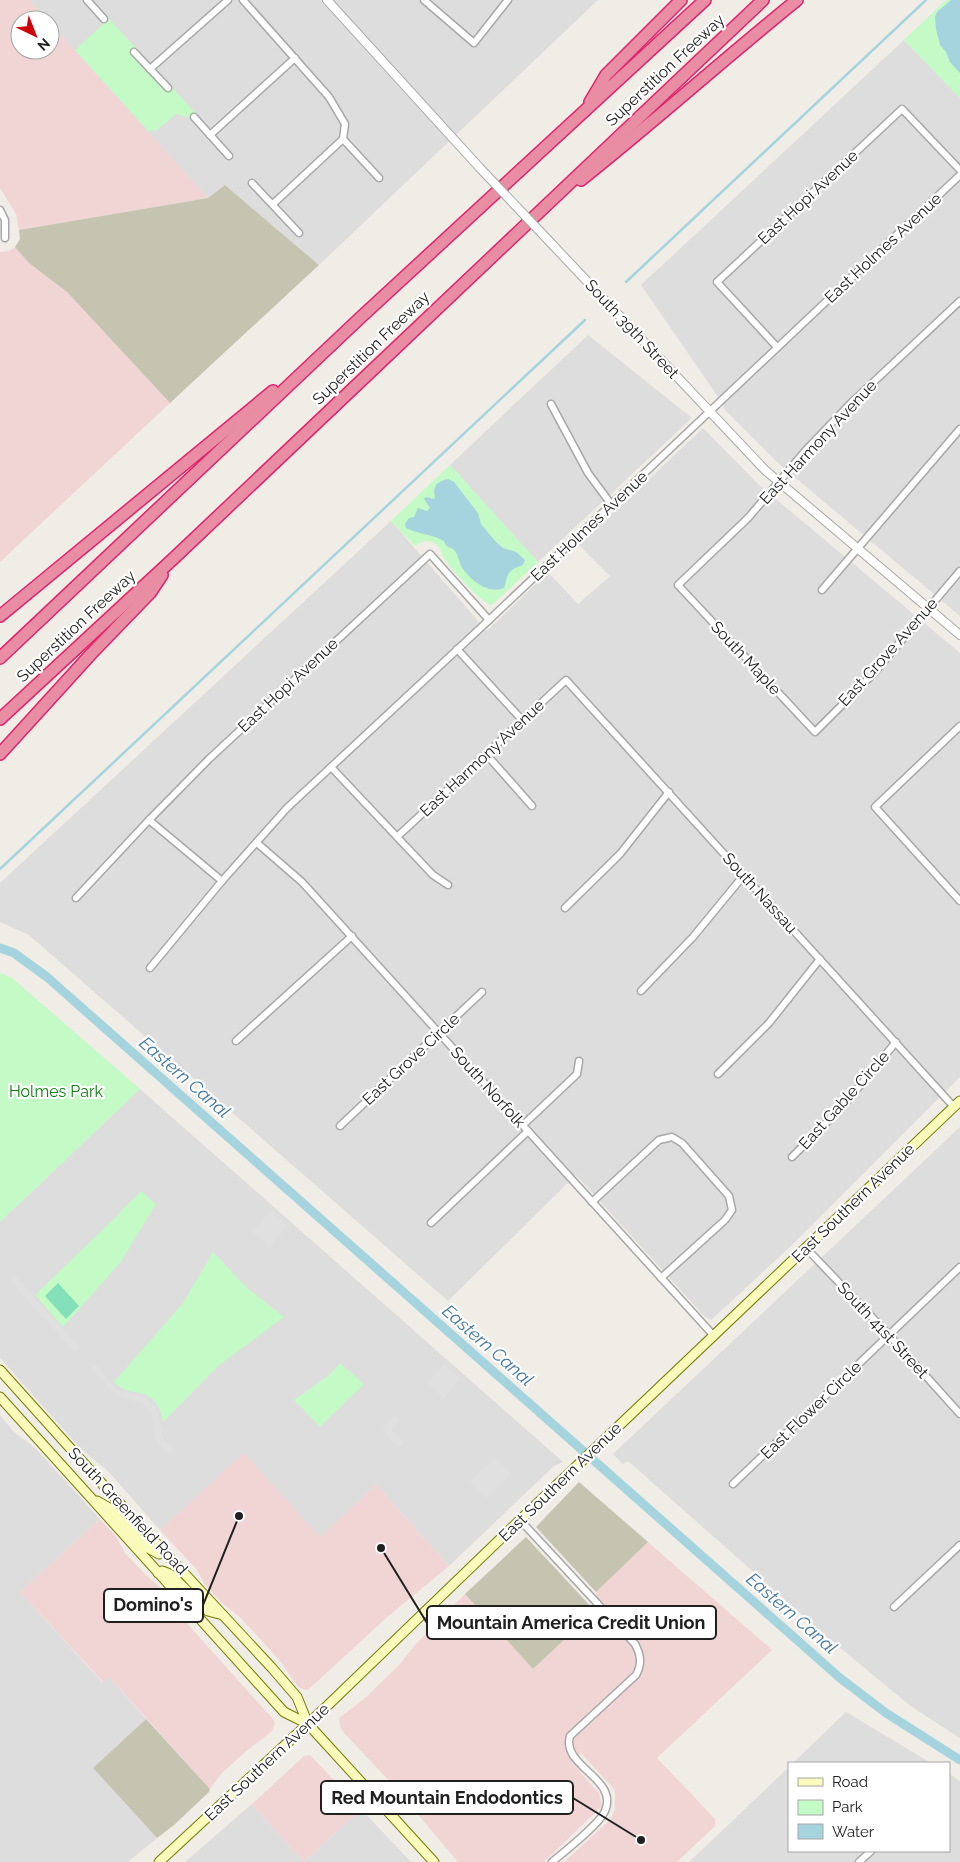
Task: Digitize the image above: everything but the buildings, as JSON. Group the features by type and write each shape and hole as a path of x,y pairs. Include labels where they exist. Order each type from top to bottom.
{"highway":[{"path":"582,114 606,75 681,0"},
{"name":"Superstition Freeway","path":"0,658 334,341 705,0"},
{"name":"Superstition Freeway","path":"0,719 173,559 763,0"},
{"path":"516,233 639,134 708,73 797,0"},
{"path":"0,616 334,341"},
{"path":"0,754 91,654 150,593 173,559"}],"main road":[{"name":"East Southern Avenue","path":"158,1862 308,1724 957,1104"},
{"name":"South Greenfield Road","path":"0,1370 297,1697 308,1724 434,1862"},
{"name":"South Greenfield Road","path":"0,1397 284,1712 308,1724"},
{"path":"90,1498 111,1509 150,1550 159,1554 165,1552"},
{"path":"158,1573 165,1572 170,1574 208,1611 223,1615"}],"street":[{"path":"88,0 104,19"},
{"path":"150,69 228,0"},
{"path":"244,0 329,97 345,124 343,139 272,204"},
{"name":"South 39th Street","path":"327,0 479,167 778,482 960,635"},
{"path":"424,0 474,43 508,0"},
{"path":"134,52 168,88"},
{"path":"210,135 295,58"},
{"name":"East Hopi Avenue","path":"777,347 717,282 902,109 960,170"},
{"path":"194,117 229,156"},
{"path":"343,139 379,178"},
{"name":"East Holmes Avenue","path":"150,968 222,881 287,808 960,175"},
{"path":"252,183 299,233"},
{"path":"0,210 4,220 4,238"},
{"name":"East Harmony Avenue","path":"678,585 736,530 850,404 960,302"},
{"path":"551,404 588,473 612,504"},
{"path":"822,590 960,429"},
{"name":"East Hopi Avenue","path":"76,898 209,759 430,554 489,620"},
{"name":"East Grove Avenue","path":"815,732 874,673 960,571"},
{"name":"South Maple","path":"678,585 815,732"},
{"path":"458,649 523,721"},
{"name":"East Harmony Avenue","path":"398,836 566,680"},
{"name":"South Nassau","path":"566,680 896,1042 957,1104"},
{"path":"960,726 875,807 960,901"},
{"path":"486,754 532,806"},
{"path":"331,767 433,875 448,885"},
{"path":"565,908 620,854 669,792"},
{"path":"149,820 222,881"},
{"name":"South Norfolk","path":"257,842 302,882 352,936 714,1336"},
{"path":"641,991 693,937 744,875"},
{"path":"236,1041 352,936"},
{"path":"718,1074 769,1023 820,959"},
{"name":"East Grove Circle","path":"340,1126 482,992"},
{"name":"East Gable Circle","path":"792,1157 843,1106 896,1042"},
{"path":"523,1125 578,1074 579,1061"},
{"path":"431,1223 528,1132"},
{"path":"592,1202 659,1140 672,1137 682,1143 729,1196 732,1210 725,1220 661,1278"},
{"name":"South 41st Street","path":"806,1248 889,1335 960,1414"},
{"name":"East Flower Circle","path":"733,1484 960,1268"},
{"path":"520,1520 635,1644 640,1653 641,1662 636,1675 570,1736 568,1743 570,1753 604,1788 607,1797 605,1810 599,1819 552,1862"},
{"path":"894,1607 960,1545"},
{"path":"859,1862 870,1852"}],"shaded area":[{"path":"0,0 29,0 38,10 10,10 10,60 60,60 60,34 208,198 19,230 16,214 0,188"},
{"path":"29,0 598,0 319,265 225,185 208,198 60,34 60,10 38,10"},
{"path":"904,40 960,98 960,616 778,463 726,411 641,285"},
{"path":"225,185 319,265 170,403 67,292 29,263 15,247 20,239 19,230 208,198"},
{"path":"15,247 29,263 67,292 170,403 0,562 0,252 9,251"},
{"path":"588,335 692,418 538,562 450,465"},
{"path":"703,428 758,484 960,653 960,1077 792,1245 711,1320 705,1317 576,1175 448,1301 29,935 0,922 0,883 391,521 487,631 548,572 578,604 610,576 579,545"},
{"path":"140,1089 563,1462 554,1466 449,1566 376,1485 320,1538 244,1454 160,1530 108,1471 81,1449 0,1358 0,1222"},
{"path":"960,1127 960,1738 912,1707 828,1638 628,1461 623,1464 613,1454"},
{"path":"271,1211 287,1226 269,1247 252,1232"},
{"path":"15,1276 80,1348 75,1353 10,1281"},
{"path":"95,1364 118,1390 144,1397 155,1407 163,1438 174,1450 169,1455 156,1441 152,1413 141,1403 113,1393 90,1368"},
{"path":"444,1364 461,1379 444,1398 427,1383"},
{"path":"0,1415 13,1431 35,1448 100,1519 20,1592 102,1682 109,1677 146,1719 93,1768 157,1838 128,1862 0,1862"},
{"path":"394,1415 399,1419 391,1429 404,1443 399,1447 382,1429"},
{"path":"244,1453 320,1537 376,1485 449,1566 385,1619 309,1689 305,1690 298,1687 282,1663 240,1617 222,1603 206,1586 197,1570 160,1530"},
{"path":"495,1458 512,1473 486,1499 470,1482"},
{"path":"579,1482 648,1542 596,1592 536,1527"},
{"path":"100,1519 117,1538 125,1553 164,1591 191,1628 275,1723 272,1731 221,1774 210,1789 109,1677 103,1682 20,1592"},
{"path":"526,1537 595,1611 533,1669 465,1594"},
{"path":"648,1542 772,1650 657,1758 715,1819 715,1826 677,1862 564,1862 610,1820 615,1810 615,1793 613,1788 581,1753 571,1762 599,1793 602,1806 544,1862 458,1862 394,1786 344,1733 340,1726 339,1718 364,1699 400,1664 415,1645 465,1594 533,1669 595,1611 596,1592"},
{"path":"846,1712 929,1762 794,1762"},
{"path":"146,1719 210,1789 174,1825 157,1838 93,1768"},
{"path":"310,1755 361,1809 304,1862 252,1804 304,1756"},
{"path":"788,1768 788,1852 950,1852 950,1775 960,1781 960,1862 689,1862"},
{"path":"252,1804 304,1862 185,1862"},
{"path":"361,1809 411,1862 304,1862"}],"green space":[{"path":"946,0 960,0 960,98 904,40"},
{"path":"109,19 135,47 130,52 167,92 173,88 195,113 190,118 176,114 157,130 148,131 75,50"},
{"path":"450,465 538,562 490,605 460,578 444,559 436,544 426,541 415,546 391,521"},
{"name":"Holmes Park","path":"0,973 12,978 140,1089 0,1222"},
{"path":"141,1191 156,1204 120,1263 63,1327 35,1295"},
{"path":"213,1252 246,1287 284,1317 218,1366 163,1422 160,1409 149,1396 127,1390 114,1382 183,1303"},
{"path":"58,1283 79,1306 66,1319 45,1296"},
{"path":"340,1363 364,1384 320,1427 294,1400 328,1376"}],"water":[{"path":"951,0 960,0 960,73 950,62 946,52 940,45 936,29 935,17 937,12"},
{"path":"448,479 454,482 478,513 481,524 496,542 503,548 516,552 525,560 523,565 509,573 504,588 498,590 485,588 464,571 455,551 446,545 444,541 406,528 405,524 409,518 414,517 418,508 427,511 430,508 424,499 426,497 434,499 436,485"}],"waterway":[{"path":"626,282 926,0"},
{"path":"0,869 585,320"},
{"name":"Eastern Canal","path":"0,948 14,953 47,977 840,1678 886,1713 960,1760"}],"place":[{"name":"Domino's","path":"239,1516"},
{"name":"Mountain America Credit Union","path":"381,1548"},
{"name":"Red Mountain Endodontics","path":"641,1840"}]}
